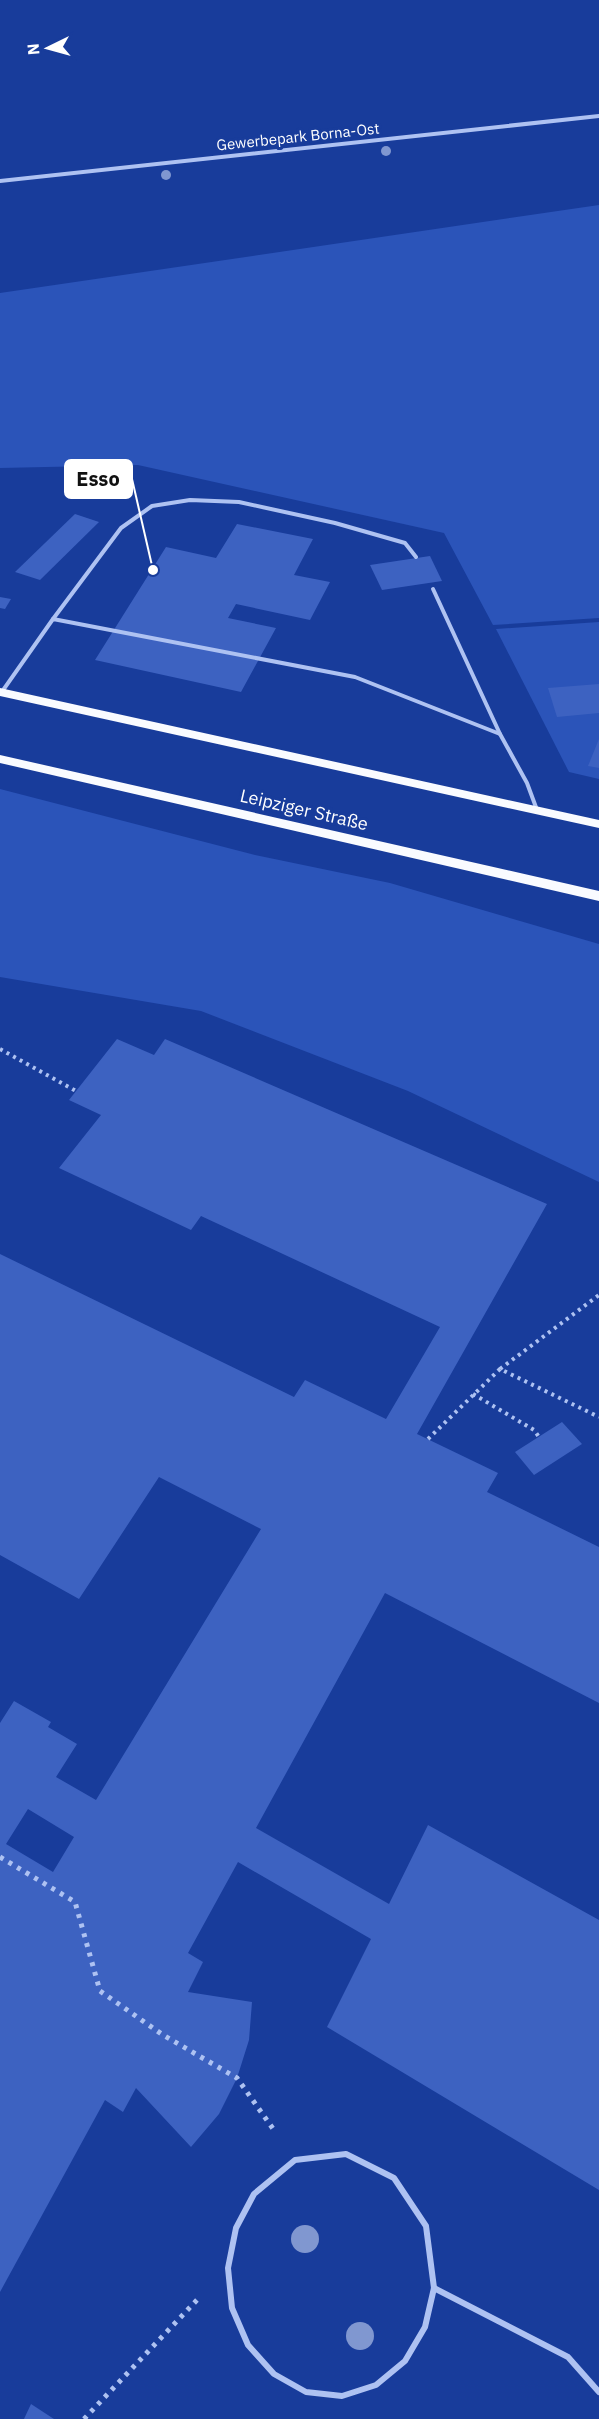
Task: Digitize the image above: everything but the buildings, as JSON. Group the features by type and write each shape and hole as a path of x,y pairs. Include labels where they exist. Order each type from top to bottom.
{"main road":[{"path":"0,692 599,824"},
{"name":"Leipziger Straße","path":"0,759 599,896"}],"street":[{"name":"Gewerbepark Borna-Ost","path":"0,181 599,116"}],"lane":[{"path":"0,692 121,528 152,506 190,500 239,502 335,523 405,543 416,557"},
{"path":"433,589 500,734 527,783 537,810"},
{"path":"53,619 355,677 500,734"},
{"path":"346,2154 394,2178 426,2226 434,2288 425,2327 405,2361 376,2385 342,2396 306,2392 273,2374 248,2345 232,2308 228,2268 236,2228 254,2194 295,2160 346,2154"},
{"path":"434,2288 568,2357 599,2392"}],"path":[{"path":"0,1049 76,1091"},
{"path":"429,1438 500,1369 599,1295"},
{"path":"500,1369 599,1417"},
{"path":"473,1394 534,1430 539,1437"},
{"path":"0,1857 75,1902 100,1991 164,2035 237,2078 295,2160"},
{"path":"84,2419 228,2268"}],"shaded area":[{"path":"599,205 599,618 493,625 444,533 138,465 0,468 0,293"},
{"path":"599,622 599,779 569,772 496,629"},
{"path":"0,789 255,855 390,883 599,944 599,1182 408,1091 201,1011 0,977"}],"place":[{"name":"Esso","path":"153,570"}]}
